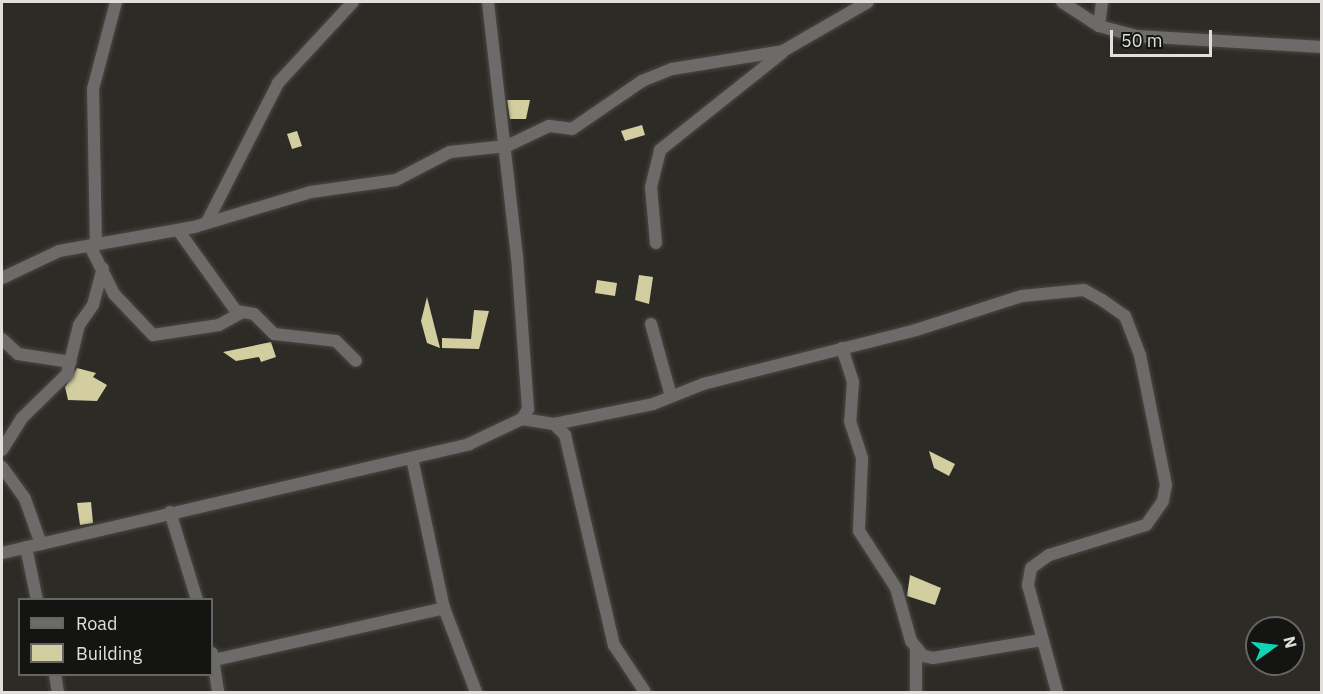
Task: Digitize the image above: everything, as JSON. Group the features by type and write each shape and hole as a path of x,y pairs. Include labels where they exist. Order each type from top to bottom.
{"street":[{"path":"116,2 93,89 93,246 129,314 153,335 224,324 241,314 254,314 274,334 336,341 356,361"},
{"path":"207,222 278,83 353,2"},
{"path":"2,553 170,512 412,458 495,435 522,418 528,409 507,146 488,2"},
{"path":"656,243 651,187 660,150 783,51 868,2"},
{"path":"1062,2 1099,26 1136,36 1322,47"},
{"path":"1099,26 1102,2"},
{"path":"2,278 59,251 178,230 311,192 396,180 450,152 507,146 549,126 578,126 610,100 672,69 783,51"},
{"path":"178,230 241,314"},
{"path":"2,450 22,418 64,379 103,268"},
{"path":"522,418 554,424 671,396 1059,290 1084,290 1125,316 1149,381 1164,467 1163,501 1146,525 1049,555 1031,568 1028,585 1057,693"},
{"path":"651,324 671,396"},
{"path":"2,339 18,354 70,362"},
{"path":"842,348 854,382 850,421 862,458 859,531 896,588 916,648 916,693"},
{"path":"554,424 565,435 576,474 614,645 645,693"},
{"path":"412,458 444,608 476,693"},
{"path":"2,467 25,499 41,544"},
{"path":"170,512 196,598"},
{"path":"26,547 37,598"},
{"path":"218,693 213,656 444,608"},
{"path":"916,648 933,658 1042,640"},
{"path":"55,676 58,693"}],"building":[{"path":"507,100 530,100 526,119 510,119"},
{"path":"642,125 645,135 625,141 621,131"},
{"path":"297,131 302,146 292,149 287,134"},
{"path":"639,275 653,277 649,304 635,300"},
{"path":"597,280 617,283 615,296 595,293"},
{"path":"427,297 440,348 427,343 421,321"},
{"path":"474,310 489,311 479,349 442,348 442,338 471,339"},
{"path":"271,342 276,357 261,362 259,357 236,361 223,352"},
{"path":"77,368 96,373 93,377 107,385 97,401 68,400 65,387"},
{"path":"929,451 955,464 949,476 934,468"},
{"path":"91,502 93,523 80,525 77,503"},
{"path":"910,575 941,588 935,605 907,596"}]}
